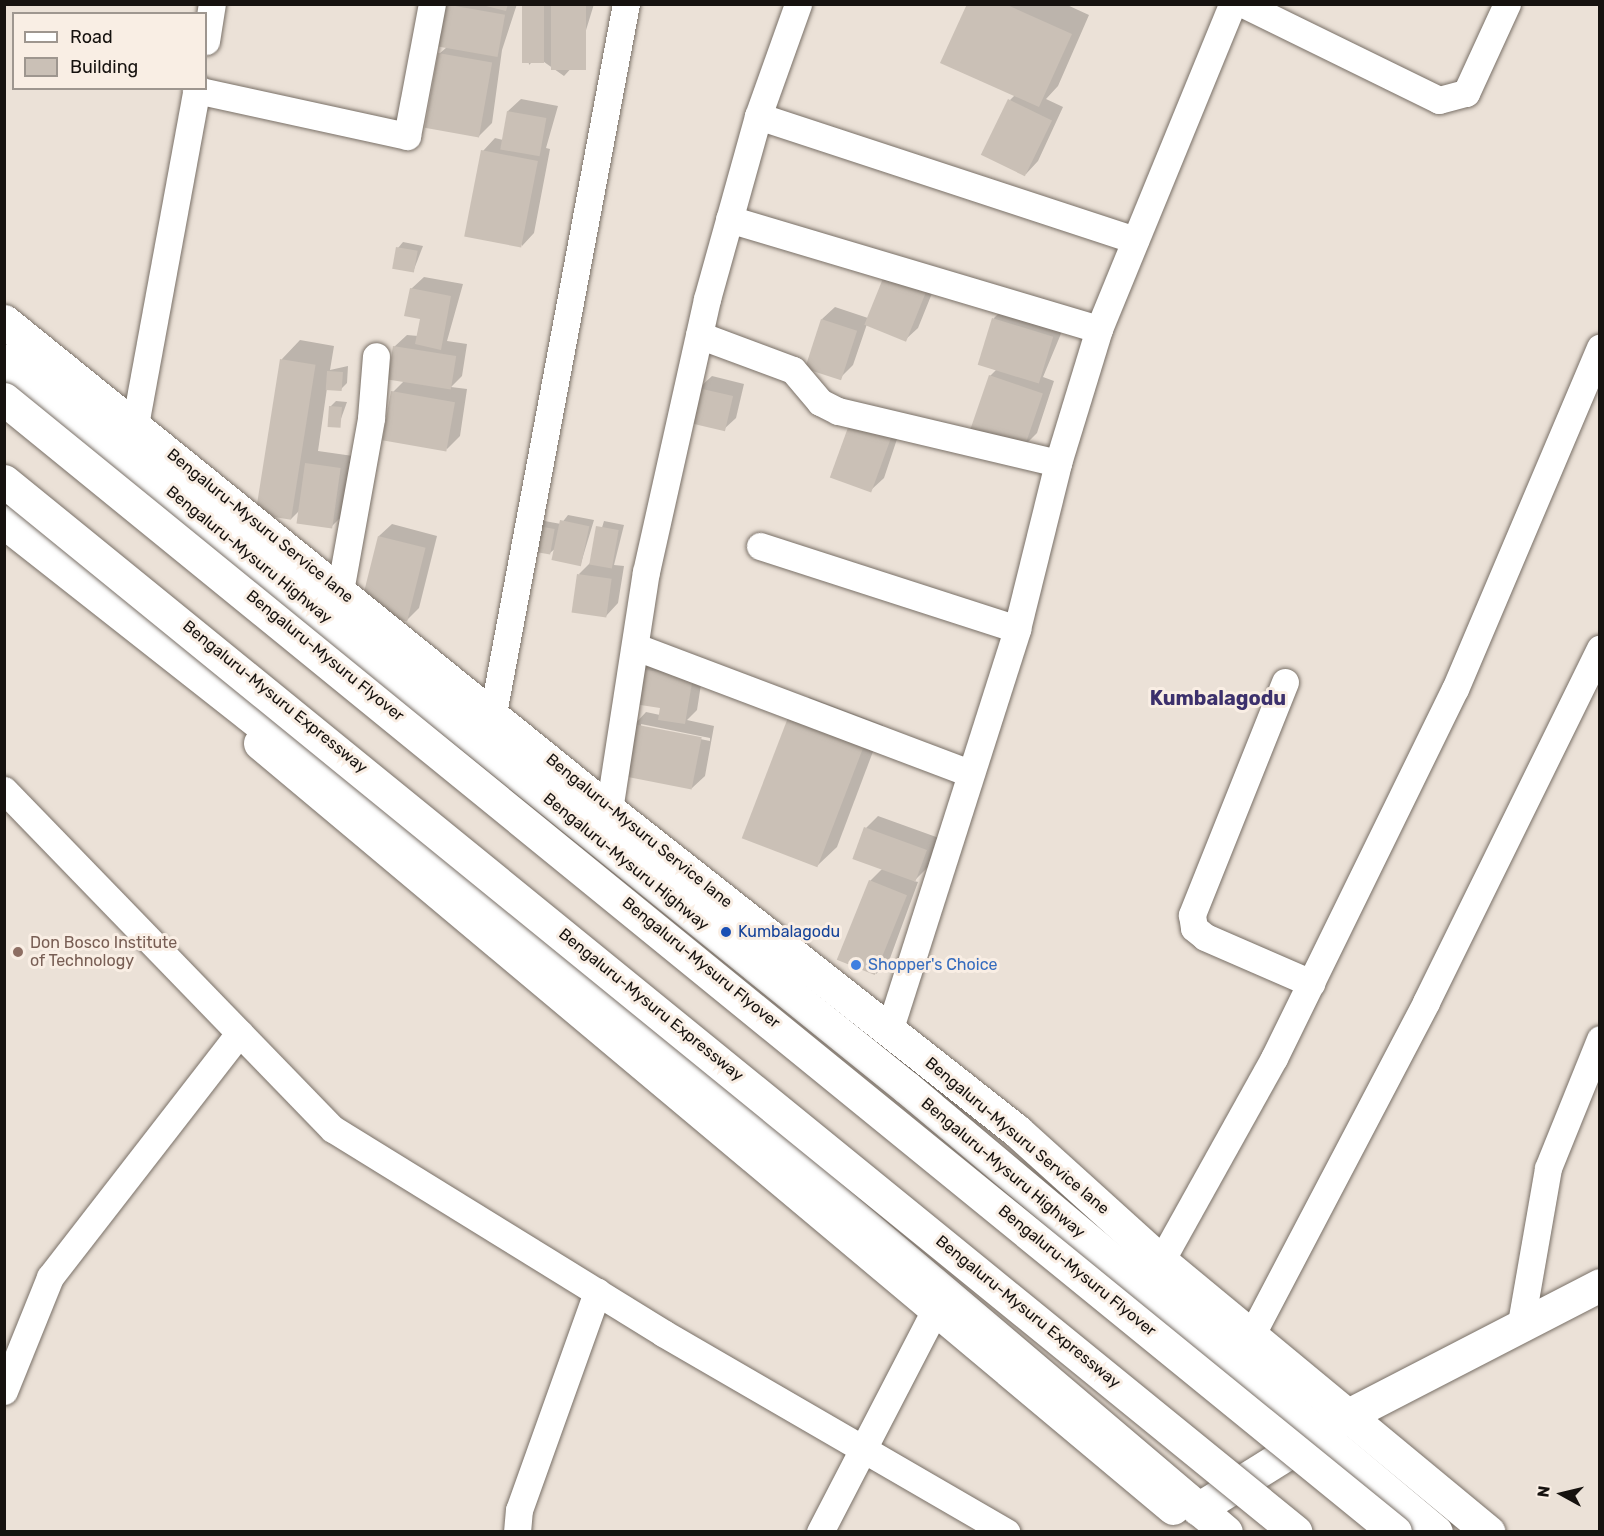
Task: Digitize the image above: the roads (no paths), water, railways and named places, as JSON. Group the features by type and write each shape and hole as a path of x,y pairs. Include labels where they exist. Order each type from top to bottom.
{"main road":[{"name":"Bengaluru-Mysuru Service lane","path":"4,321 493,713 609,810 890,1028 1017,1131 1161,1261 1252,1332 1489,1532"},
{"name":"Bengaluru-Mysuru Highway","path":"4,360 906,1087 1436,1532"},
{"name":"Bengaluru-Mysuru Flyover","path":"4,399 1395,1532"},
{"name":"Bengaluru-Mysuru Expressway","path":"4,481 1296,1532"},
{"name":"Bengaluru-Mysuru Expressway","path":"4,522 456,878 1200,1520"},
{"name":"Bengaluru-Mysuru Expressway","path":"4,542 265,747 935,1310 1200,1520 1226,1532"},
{"path":"1200,1520 1319,1433 1350,1414 1521,1323 1599,1285"}],"street":[{"path":"207,35 212,4"},
{"path":"200,90 407,136 432,4"},
{"path":"493,713 626,4"},
{"path":"609,810 646,572 699,335 758,116 798,4"},
{"path":"890,1028 969,773 1017,629 1058,463 1099,329 1232,4"},
{"path":"1243,4 1439,100 1466,93 1507,4"},
{"path":"135,425 196,90"},
{"path":"758,116 1135,240"},
{"path":"729,219 1099,329"},
{"path":"699,335 793,370 820,402 838,411 1058,463"},
{"path":"1161,1261 1311,983 1455,689 1599,346"},
{"path":"340,591 371,418 376,356"},
{"path":"760,546 1017,629"},
{"path":"636,647 969,773"},
{"path":"1252,1332 1426,1002 1599,649"},
{"path":"1285,682 1192,915 1194,928 1205,937 1311,983"},
{"path":"4,790 333,1129 597,1292 1006,1532"},
{"path":"4,1391 50,1277 239,1033"},
{"path":"1521,1323 1548,1168 1599,1039"},
{"path":"517,1532 519,1510 597,1292"},
{"path":"820,1532 935,1310"}],"place":[{"name":"Kumbalagodu","path":"726,932"},
{"name":"Don Bosco Institute of Technology","path":"18,952"},
{"name":"Shopper's Choice","path":"856,965"}],"district":[{"name":"Kumbalagodu","path":"1218,698"}]}
